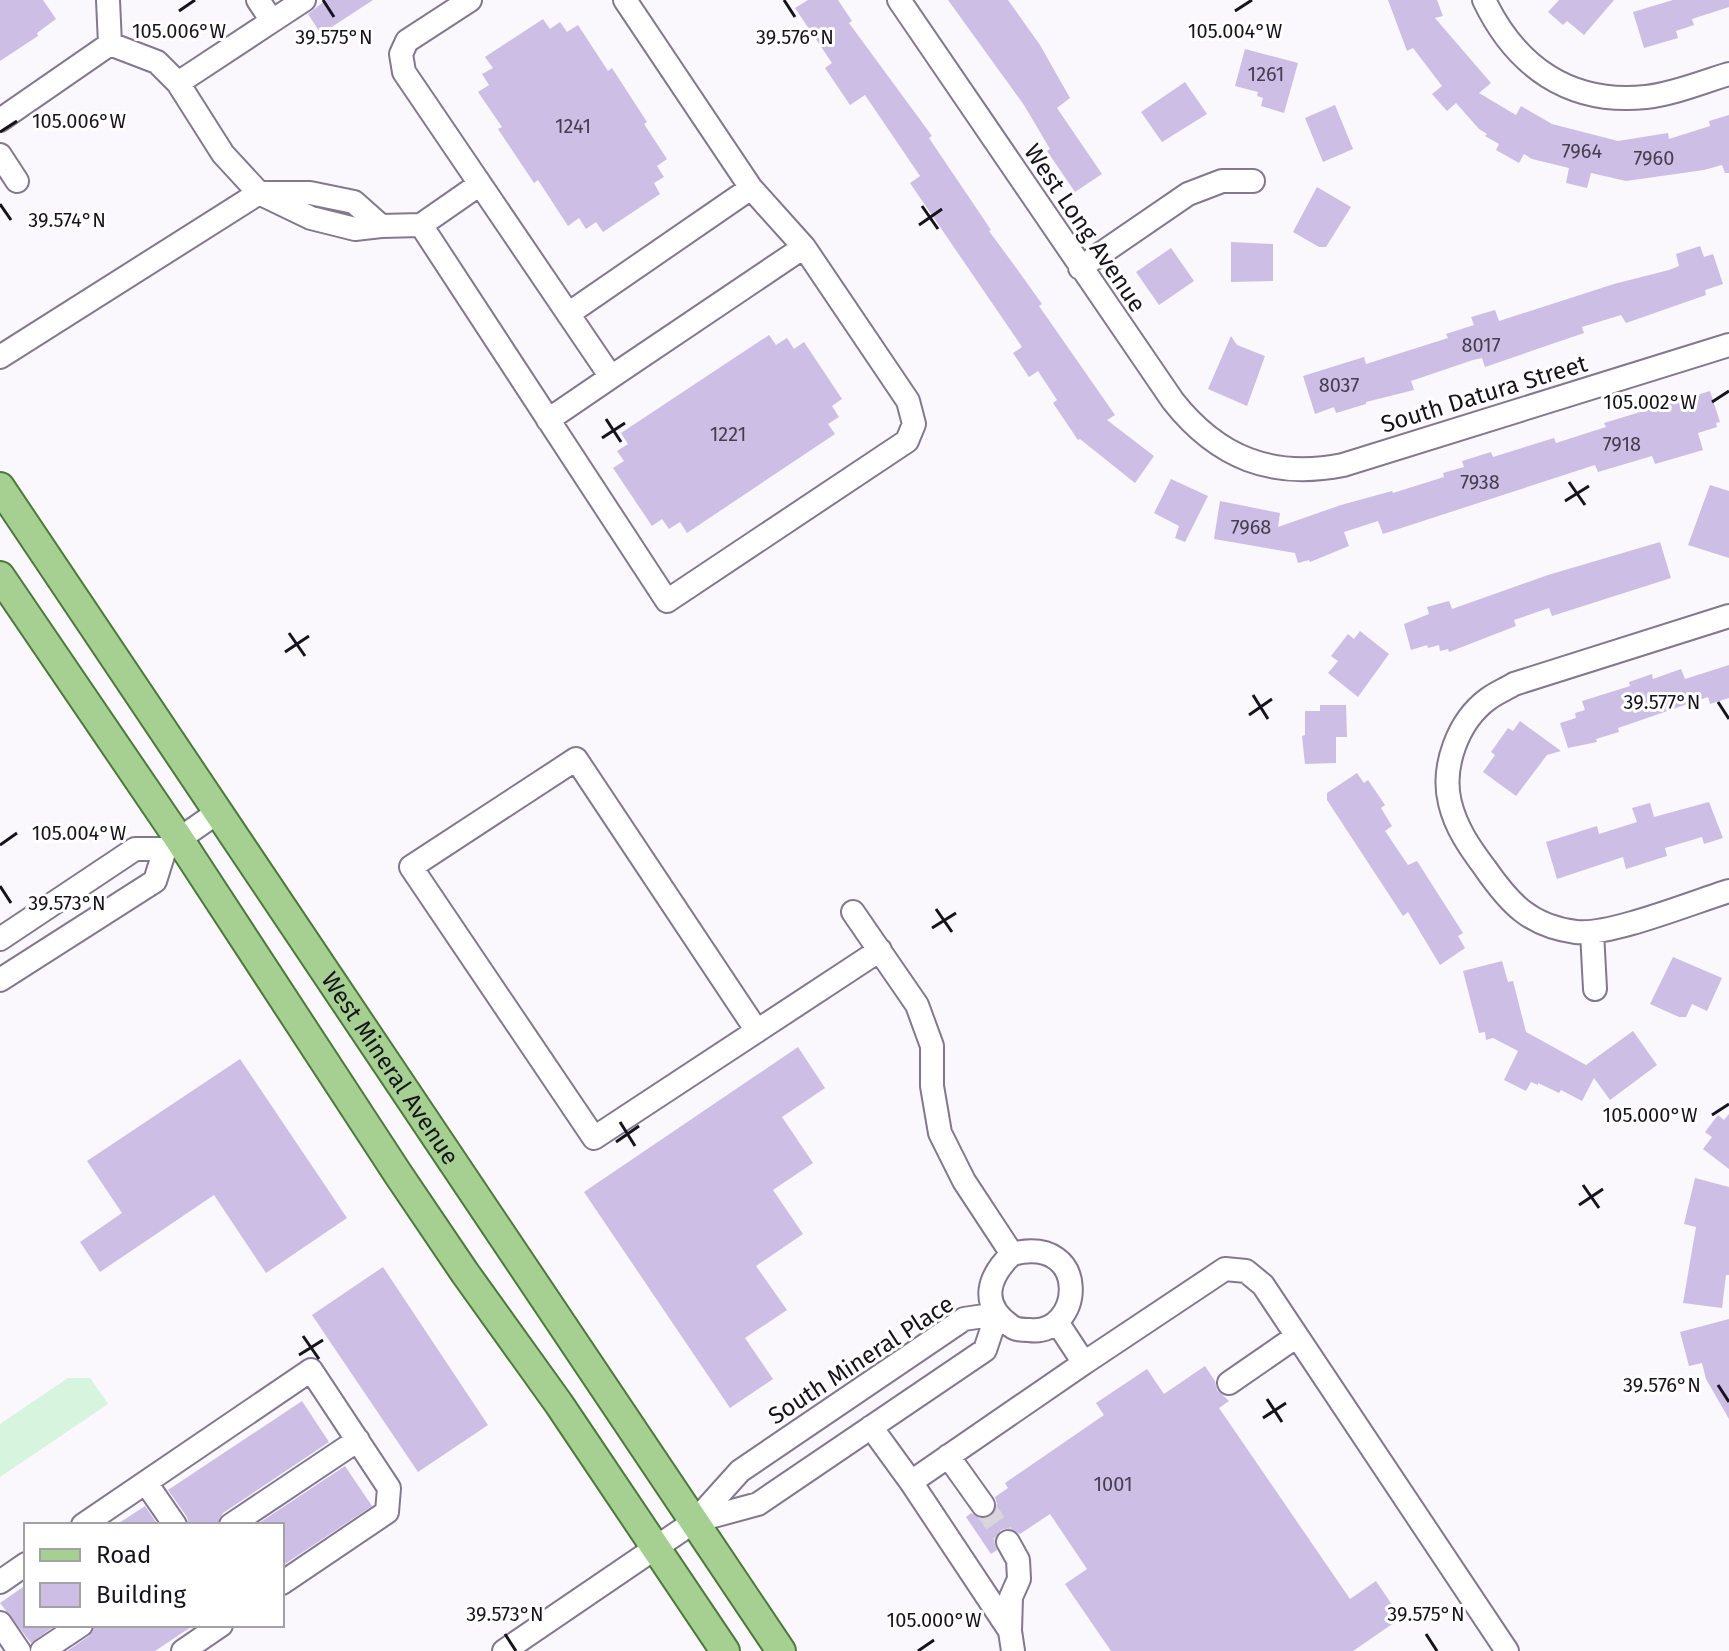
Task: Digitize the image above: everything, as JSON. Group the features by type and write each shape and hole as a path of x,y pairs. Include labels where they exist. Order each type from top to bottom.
{"main road":[{"name":"West Mineral Avenue","path":"0,487 781,1651"},
{"name":"West Mineral Avenue","path":"0,576 172,844 559,1404 725,1651"}],"street":[{"path":"108,0 110,44"},
{"path":"258,0 272,21"},
{"path":"178,83 304,0"},
{"path":"470,0 407,41 401,54 404,72 611,377"},
{"path":"421,225 667,601 907,441 914,424 908,401 804,247 751,188 625,0"},
{"name":"West Long Avenue","path":"899,0 1080,268 1187,418 1211,441 1251,461"},
{"path":"1484,0 1512,46 1532,67 1553,80 1577,89 1606,96 1646,97 1729,74"},
{"path":"110,44 157,62 178,83 223,154 259,193 311,218 355,229 421,225 480,184"},
{"path":"0,120 110,44"},
{"path":"0,155 17,181"},
{"path":"1080,268 1188,194 1222,181 1253,181"},
{"path":"568,314 751,188"},
{"path":"0,357 259,193"},
{"path":"548,420 804,247"},
{"name":"South Datura Street","path":"1251,461 1291,470 1319,470 1343,465 1729,345"},
{"path":"1729,616 1514,684 1489,698 1468,721 1454,746 1449,769 1450,802 1462,833 1514,906 1549,927 1578,932 1606,930 1729,891"},
{"path":"757,1031 576,759 411,867 594,1138 757,1031 880,950"},
{"path":"0,939 135,849 172,844 218,812"},
{"path":"0,980 155,881 172,844"},
{"path":"853,912 917,1005 932,1046 932,1086 940,1133 964,1181 1012,1254"},
{"path":"1592,932 1595,989"},
{"path":"1032,1249 1051,1254 1067,1270 1072,1289 1068,1306 1057,1322 1037,1331 1014,1329 997,1314 990,1295 992,1281 997,1268 1012,1254 1032,1249"},
{"path":"911,1482 1225,1269 1246,1271 1263,1285 1507,1651"},
{"name":"South Mineral Place","path":"504,1651 695,1521 740,1471 964,1319 997,1314 985,1350 758,1504 695,1521"},
{"path":"1057,1322 1084,1363"},
{"path":"1229,1383 1297,1336"},
{"path":"86,1523 311,1370 389,1488 387,1512 284,1582"},
{"path":"871,1427 911,1482 1012,1641"},
{"path":"234,1523 358,1440"},
{"path":"948,1456 983,1505"},
{"path":"146,1483 174,1523"},
{"path":"1008,1542 1018,1560 1019,1570 1019,1579 1011,1597 1012,1641"},
{"path":"0,1582 24,1565"},
{"path":"0,1623 19,1651"},
{"path":"42,1651 78,1627"},
{"path":"183,1651 218,1627"}],"green space":[{"path":"68,1378 90,1378 108,1404 0,1477 0,1424"}],"building":[{"path":"0,0 43,0 56,19 37,33 38,36 0,61"},
{"path":"326,0 373,0 321,34 308,14"},
{"path":"808,0 838,0 852,21 849,23 932,136 929,138 989,231 1042,304 1039,306 1115,415 1107,420 1154,456 1135,483 1078,440 1053,403 1057,400 1038,371 1029,377 1013,353 1022,347 910,183 920,176 865,95 850,105 825,68 832,63 795,8"},
{"path":"948,0 1008,0 1040,45 1070,98 1057,108 1102,174 1075,192 1047,151 1050,149 1024,105"},
{"path":"1388,0 1437,0 1443,16 1435,18 1491,83 1479,93 1516,115 1521,106 1552,124 1618,141 1668,133 1669,139 1710,126 1709,121 1729,115 1729,173 1725,173 1722,165 1626,181 1591,173 1587,188 1566,183 1569,168 1524,154 1519,163 1496,150 1499,144 1485,136 1487,134 1456,103 1447,111 1432,94 1442,86 1413,48 1407,51"},
{"path":"1559,0 1614,0 1584,35 1567,21 1563,25 1548,12"},
{"path":"1673,0 1729,0 1729,7 1692,19 1694,25 1676,31 1678,38 1644,48 1633,12"},
{"path":"543,19 550,29 560,22 567,32 578,25 608,71 612,68 667,159 657,166 664,177 654,183 660,194 603,232 596,222 586,229 579,218 568,226 538,180 534,183 478,92 489,85 482,74 493,68 485,57"},
{"path":"1245,49 1298,63 1284,113 1261,106 1263,98 1257,96 1258,92 1235,86"},
{"path":"1185,82 1207,114 1162,142 1141,112"},
{"path":"1335,105 1353,149 1323,162 1305,118"},
{"path":"1317,187 1351,207 1326,247 1319,247 1293,232"},
{"path":"1231,242 1273,244 1273,281 1231,282"},
{"path":"1700,246 1704,257 1713,254 1723,284 1705,290 1706,295 1626,323 1621,315 1582,327 1584,333 1485,367 1482,358 1473,360 1411,381 1414,390 1336,413 1334,407 1315,414 1303,376 1364,357 1366,364 1448,338 1446,334 1474,325 1471,317 1495,310 1499,321 1669,270 1679,266 1676,254"},
{"path":"1171,248 1194,281 1159,305 1136,272"},
{"path":"769,335 776,345 787,338 794,349 804,342 842,399 832,406 839,417 828,424 835,434 687,533 680,522 669,529 662,519 652,526 613,468 624,461 617,451 628,444 621,433"},
{"path":"1231,336 1237,345 1265,356 1247,406 1208,389"},
{"path":"1710,391 1720,422 1716,423 1717,427 1698,433 1703,450 1655,464 1652,456 1598,472 1595,465 1383,534 1378,521 1344,532 1349,546 1310,562 1298,563 1295,553 1214,539 1220,501 1280,513 1278,527 1341,505 1444,477 1443,473 1464,467 1462,461 1491,452 1493,457 1554,438 1556,443 1606,427 1604,423"},
{"path":"1171,479 1208,496 1185,542 1175,538 1179,526 1154,513"},
{"path":"1710,485 1729,491 1729,558 1688,545"},
{"path":"1660,542 1671,578 1552,616 1549,608 1514,620 1516,626 1449,652 1448,649 1440,651 1439,645 1411,650 1404,624 1429,614 1427,607 1449,601 1452,609 1548,575"},
{"path":"1360,631 1389,654 1358,697 1328,673 1338,661 1331,656 1348,634 1354,639"},
{"path":"1729,665 1729,698 1710,704 1708,697 1618,728 1619,732 1596,739 1597,742 1568,748 1560,723 1576,718 1575,713 1585,710 1582,701 1630,686 1629,682 1652,674 1653,679 1681,669 1685,679"},
{"path":"1320,705 1346,705 1347,737 1336,737 1336,763 1305,764 1302,736 1305,735 1305,711 1320,711"},
{"path":"1520,721 1561,751 1547,755 1516,796 1483,772 1495,755 1491,752 1508,728 1513,731"},
{"path":"1357,773 1364,783 1368,780 1385,805 1381,808 1392,826 1385,831 1408,865 1417,861 1463,933 1458,936 1465,948 1440,965 1408,912 1403,916 1327,800 1327,793"},
{"path":"1709,802 1723,838 1704,844 1702,837 1665,848 1667,856 1626,869 1623,857 1557,879 1546,842 1597,826 1599,834 1637,822 1632,808 1650,803 1654,817"},
{"path":"1673,957 1722,978 1707,1011 1692,1004 1686,1017 1679,1017 1650,1004"},
{"path":"1502,961 1508,982 1513,981 1526,1032 1586,1065 1633,1031 1657,1065 1610,1100 1594,1078 1582,1101 1538,1083 1531,1082 1526,1091 1504,1080 1518,1051 1493,1038 1486,1040 1485,1032 1479,1033 1463,971"},
{"path":"798,1047 825,1088 782,1117 813,1163 773,1190 803,1234 756,1266 787,1310 745,1338 773,1379 730,1408 584,1192"},
{"path":"240,1059 347,1218 266,1273 214,1195 100,1272 80,1242 122,1213 87,1161"},
{"path":"1729,1114 1729,1169 1703,1149 1712,1137 1705,1132 1718,1115 1724,1120"},
{"path":"1695,1178 1729,1187 1729,1275 1726,1275 1722,1308 1683,1303 1696,1227 1684,1224"},
{"path":"383,1267 488,1425 418,1472 312,1315"},
{"path":"1729,1319 1729,1419 1706,1379 1702,1363 1689,1366 1680,1332"},
{"path":"1205,1366 1217,1390 1229,1401 1219,1408 1350,1599 1376,1581 1401,1618 1353,1651 1111,1651 1065,1584 1087,1569 1050,1514 1020,1534 1009,1528 1001,1530 994,1541 997,1550 991,1554 966,1517 971,1513 984,1519 992,1516 997,1504 995,1497 1008,1488 1005,1483 1104,1415 1096,1403 1147,1369 1164,1394"},
{"path":"302,1401 329,1442 223,1513 218,1523 188,1523 168,1490"},
{"path":"345,1466 372,1506 284,1565 284,1523 259,1523"},
{"path":"145,1506 157,1523 119,1523"},
{"path":"24,1586 24,1627 53,1627 31,1643 0,1603"},
{"path":"94,1627 191,1627 155,1651 67,1651 89,1636"}],"tunnel":[{"path":"983,1505 1008,1542"}]}
